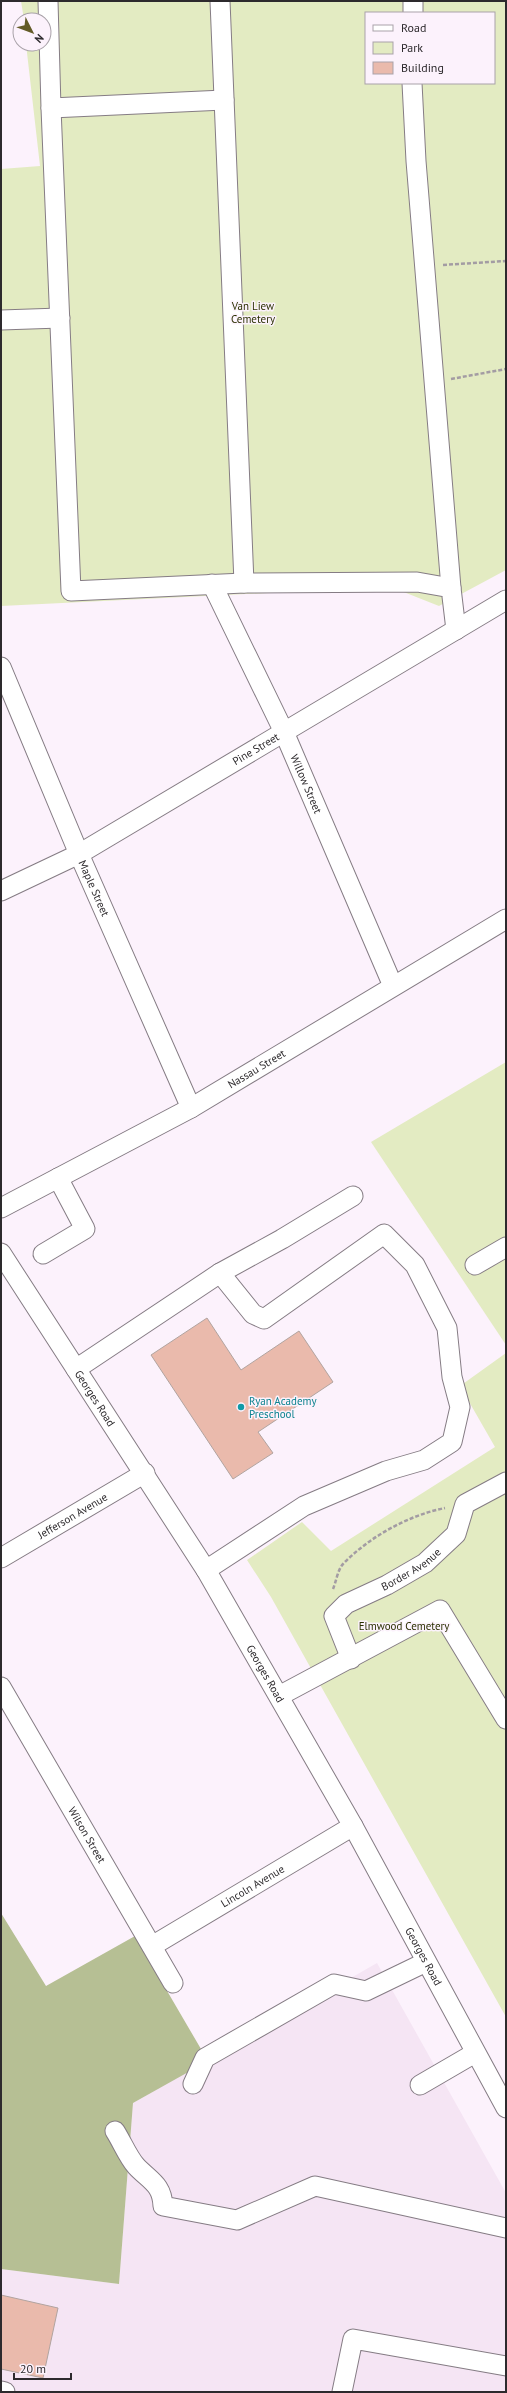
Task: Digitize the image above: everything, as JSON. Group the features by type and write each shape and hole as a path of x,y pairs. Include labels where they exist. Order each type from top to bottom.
{"street":[{"path":"48,1 71,591 244,583 417,582 451,588"},
{"path":"220,1 244,583"},
{"path":"413,1 413,12"},
{"path":"412,84 416,161 426,266 451,588 456,630"},
{"path":"51,108 224,100"},
{"path":"1,320 60,318"},
{"name":"Willow Street","path":"212,584 284,732 393,986"},
{"name":"Pine Street","path":"1,890 79,854 506,600"},
{"name":"Maple Street","path":"1,667 79,854 191,1108"},
{"name":"Nassau Street","path":"1,1208 191,1108 506,919"},
{"path":"43,1254 85,1228 58,1178"},
{"path":"76,1369 220,1273 282,1239 353,1196"},
{"path":"206,1570 304,1506 386,1471 424,1460 452,1442 460,1407 452,1377 447,1328 415,1265 384,1234 264,1318 253,1314 220,1273"},
{"path":"475,1265 506,1247"},
{"name":"Georges Road","path":"1,1253 145,1473 206,1570 280,1696 353,1826 506,2108"},
{"name":"Jefferson Avenue","path":"1,1558 145,1473"},
{"path":"465,1504 506,1482"},
{"name":"Border Avenue","path":"334,1616 346,1604 387,1585 425,1563 456,1534 465,1504"},
{"path":"280,1696 440,1610 504,1715"},
{"path":"334,1616 351,1659"},
{"name":"Wilson Street","path":"1,1687 173,1983"},
{"name":"Lincoln Avenue","path":"152,1946 353,1826"},
{"path":"193,2084 205,2058 334,1984 366,1991 426,1962"},
{"path":"420,2084 475,2053"},
{"path":"115,2131 136,2165 154,2182 162,2194 163,2206 237,2220 315,2186 506,2228"},
{"path":"342,2392 353,2339 506,2366"},
{"path":"1,2391 5,2392"}],"path":[{"path":"426,266 506,261"},
{"path":"435,382 506,369"},
{"path":"334,1616 331,1594 342,1565 377,1537 422,1512 465,1504"}],"shaded area":[{"path":"377,1963 506,2193 506,2392 1,2392 1,2269 119,2284 133,2103"}],"green space":[{"name":"Van Liew Cemetery","path":"21,1 506,1 506,570 439,606 391,587 1,606 1,169 40,166 27,52 52,52 52,12 23,12"},
{"path":"506,1062 506,1345 371,1142"},
{"name":"Elmwood Cemetery","path":"506,1353 506,2017 271,1597 247,1560 302,1522 331,1551 495,1447 460,1386"},
{"path":"1,1913 46,1986 135,1936 208,2061 133,2103 119,2284 1,2269"}],"building":[{"name":"Ryan Academy Preschool","path":"207,1318 241,1370 299,1331 333,1382 258,1432 273,1453 233,1479 151,1355"},
{"path":"1,2295 58,2308 43,2378 1,2369"}],"place":[{"name":"Ryan Academy Preschool","path":"241,1407"}]}
